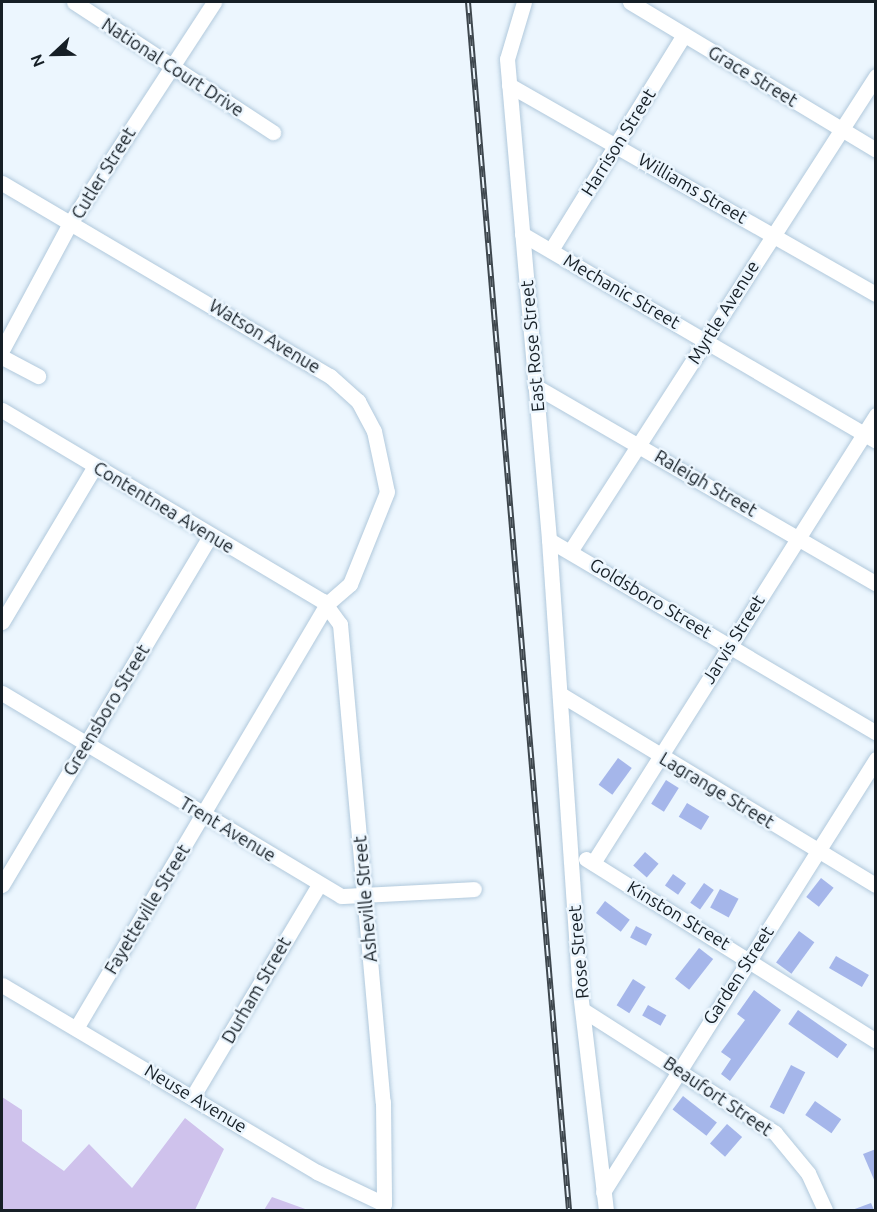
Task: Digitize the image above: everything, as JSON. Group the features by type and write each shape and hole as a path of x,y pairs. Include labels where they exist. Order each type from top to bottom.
{"street":[{"name":"National Court Drive","path":"74,2 273,132"},
{"name":"Cutler Street","path":"2,350 70,223 214,2"},
{"name":"East Rose Street","path":"524,2 508,46 509,85 549,540 560,694"},
{"name":"Grace Street","path":"630,2 876,150"},
{"name":"Harrison Street","path":"551,250 684,35"},
{"name":"Myrtle Avenue","path":"571,550 640,445 839,128 876,76"},
{"name":"Williams Street","path":"509,85 773,232 876,294"},
{"name":"Watson Avenue","path":"2,183 302,356 358,401 374,431 387,492 350,584 327,604"},
{"name":"Mechanic Street","path":"522,234 870,438"},
{"path":"2,357 38,376"},
{"name":"Raleigh Street","path":"535,386 876,584"},
{"name":"Contentnea Avenue","path":"2,410 327,604"},
{"name":"Jarvis Street","path":"593,863 798,537 870,438 876,416"},
{"path":"2,622 95,466"},
{"name":"Greensboro Street","path":"2,885 210,536"},
{"name":"Goldsboro Street","path":"549,540 571,550 876,733"},
{"name":"Fayetteville Street","path":"76,1029 327,604"},
{"name":"Asheville Street","path":"327,604 340,624 345,663 365,898 386,1197"},
{"name":"Trent Avenue","path":"2,693 341,896 365,898 474,889"},
{"name":"Lagrange Street","path":"560,694 876,885"},
{"name":"Rose Street","path":"560,694 583,1010 606,1210"},
{"name":"Garden Street","path":"603,1192 876,759"},
{"name":"Kinston Street","path":"572,851 749,958 876,1041"},
{"name":"Durham Street","path":"193,1096 320,885"},
{"name":"Neuse Avenue","path":"2,985 374,1204 384,1204 386,1197"},
{"name":"Beaufort Street","path":"583,1010 679,1069 775,1133 808,1173 825,1210"}],"shaded area":[{"path":"2,1097 22,1110 22,1141 64,1171 89,1144 132,1188 185,1118 224,1149 195,1210 2,1210"},
{"path":"272,1197 308,1210 264,1210"}],"building":[{"path":"618,758 632,768 612,795 599,785"},
{"path":"666,780 679,788 664,812 651,804"},
{"path":"687,803 709,816 701,830 679,817"},
{"path":"645,852 659,864 647,877 633,866"},
{"path":"673,874 686,883 678,895 665,885"},
{"path":"821,878 834,888 819,907 806,897"},
{"path":"704,883 714,890 700,910 690,903"},
{"path":"720,889 739,899 729,917 710,908"},
{"path":"605,901 630,920 621,932 596,913"},
{"path":"636,926 652,934 646,946 630,938"},
{"path":"799,931 814,942 791,974 776,963"},
{"path":"699,948 713,959 689,990 675,979"},
{"path":"836,956 869,975 862,987 829,968"},
{"path":"633,979 646,987 629,1013 617,1005"},
{"path":"754,990 781,1010 730,1081 721,1074 731,1059 721,1052 745,1020 737,1014"},
{"path":"648,1005 666,1015 661,1026 642,1015"},
{"path":"798,1010 847,1044 837,1058 788,1024"},
{"path":"791,1065 805,1072 784,1114 770,1107"},
{"path":"683,1096 717,1122 706,1136 673,1109"},
{"path":"815,1101 841,1119 831,1133 805,1115"},
{"path":"727,1124 742,1137 725,1157 710,1144"},
{"path":"876,1149 876,1182 875,1182 863,1154"},
{"path":"871,1203 874,1210 852,1210"}],"railway":[{"path":"468,2 569,1210"}]}
